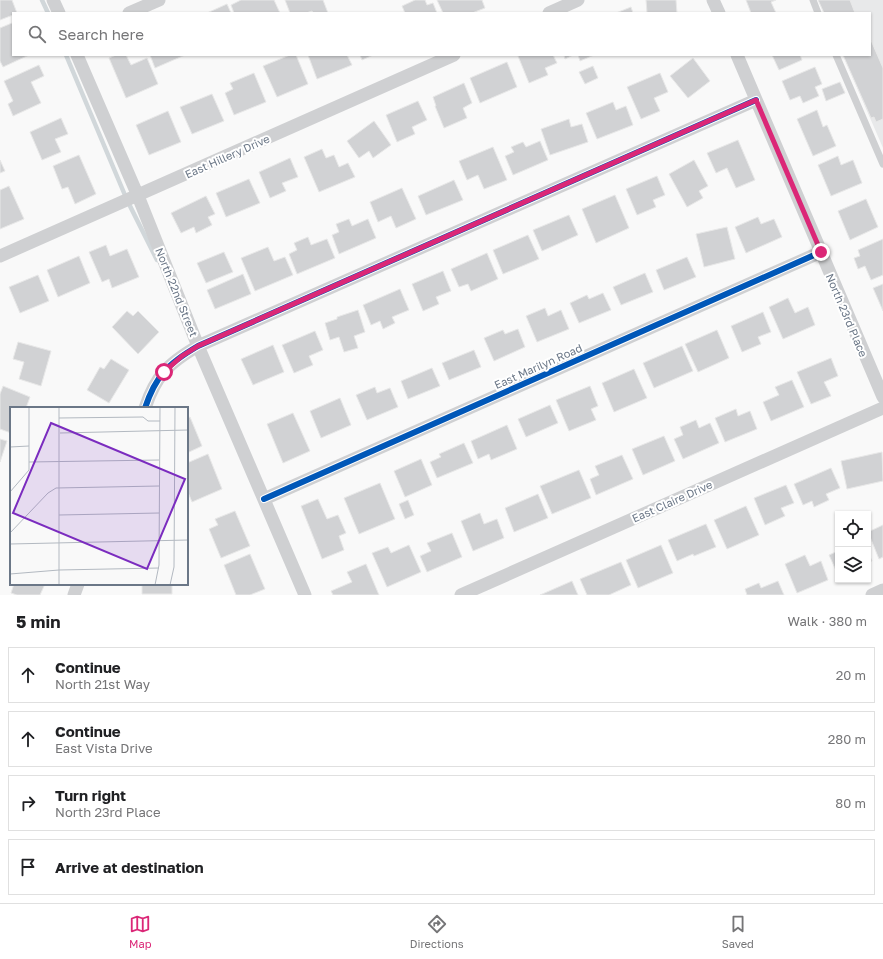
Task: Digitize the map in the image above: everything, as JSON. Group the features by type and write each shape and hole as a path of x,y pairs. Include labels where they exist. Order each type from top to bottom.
{"street":[{"path":"53,0 59,12"},
{"path":"131,12 159,0"},
{"path":"551,12 578,0"},
{"path":"713,0 719,12"},
{"name":"North 22nd Street","path":"77,56 138,196 198,346 305,595"},
{"name":"East Hillery Drive","path":"0,256 452,56"},
{"name":"North 23rd Place","path":"737,56 883,397"},
{"path":"145,407 150,394 164,372 182,356 198,346 756,100"},
{"name":"East Marilyn Road","path":"264,498 821,252"},
{"name":"East Claire Drive","path":"461,595 883,408"},
{"path":"74,595 78,585"},
{"path":"872,595 883,590"}],"lane":[{"path":"813,0 818,12"},
{"path":"836,56 883,164"}],"shaded area":[{"path":"819,0 883,0 883,148 843,56 871,56 871,12 825,12"}],"building":[{"path":"0,0 12,0 17,12 12,12 12,15 0,20"},
{"path":"241,0 274,0 280,12 234,12 231,5"},
{"path":"285,0 323,0 328,12 312,11 290,12"},
{"path":"415,0 425,0 427,5 433,3 437,12 405,12 402,6"},
{"path":"437,0 482,0 485,8 475,12 443,12"},
{"path":"646,0 676,0 677,12 647,12"},
{"path":"746,0 776,0 771,2 776,12 751,12"},
{"path":"818,0 850,0 855,12 824,12"},
{"path":"227,4 231,12 209,12"},
{"path":"631,7 633,12 618,12"},
{"path":"12,23 12,56 27,56 3,67 0,61 0,28"},
{"path":"871,40 883,68 883,119 876,122 874,117 871,118 843,56 871,56"},
{"path":"114,56 126,56 131,65 147,58 158,84 126,98 109,58"},
{"path":"150,56 183,56 155,68"},
{"path":"288,56 296,56 308,84 277,97 263,66"},
{"path":"308,56 348,56 352,65 317,79"},
{"path":"360,56 371,56 362,60"},
{"path":"518,56 554,56 557,63 545,68 548,75 529,83"},
{"path":"564,56 571,56 565,59"},
{"path":"578,56 592,56 580,61"},
{"path":"772,56 800,56 802,60 779,70"},
{"path":"693,58 710,81 688,98 670,76"},
{"path":"507,62 517,87 480,103 470,78"},
{"path":"39,65 44,76 31,82 41,103 13,116 8,104 13,101 4,81"},
{"path":"593,66 598,78 585,84 579,72"},
{"path":"815,67 822,84 815,87 819,96 803,103 800,96 790,100 782,81"},
{"path":"254,73 266,102 234,115 225,93 233,89 230,83"},
{"path":"660,73 668,92 654,98 660,111 641,119 627,87"},
{"path":"840,82 845,93 826,101 822,89"},
{"path":"464,83 472,103 463,108 467,118 444,128 433,97"},
{"path":"212,94 224,121 192,134 180,107"},
{"path":"418,101 427,120 412,127 415,134 397,142 386,115"},
{"path":"613,102 616,110 626,106 633,125 597,139 586,113"},
{"path":"817,110 823,127 827,125 836,146 813,156 797,119"},
{"path":"168,111 181,142 149,155 136,125"},
{"path":"61,118 68,134 55,139 61,152 42,160 30,132"},
{"path":"569,119 571,127 582,124 588,142 550,155 541,129"},
{"path":"374,121 391,145 373,158 369,151 359,158 347,141"},
{"path":"738,140 755,180 736,188 727,168 716,173 707,153"},
{"path":"540,141 548,160 513,175 505,156 514,152 511,147 523,142 526,147"},
{"path":"493,147 507,180 484,189 478,175 467,180 459,161"},
{"path":"322,149 326,158 334,155 339,167 348,163 355,177 319,192 304,157"},
{"path":"79,155 96,194 75,204 68,187 62,189 53,166"},
{"path":"838,156 841,165 853,160 862,183 831,196 818,165"},
{"path":"290,158 298,177 282,183 286,191 270,198 259,172"},
{"path":"0,160 5,171 0,173"},
{"path":"694,160 708,186 699,191 703,198 687,207 669,174"},
{"path":"657,176 665,195 653,200 656,207 637,215 626,189"},
{"path":"249,179 260,203 226,217 216,193"},
{"path":"454,180 463,200 426,215 418,196"},
{"path":"9,186 24,219 0,229 0,190"},
{"path":"402,188 416,219 396,228 391,216 378,222 370,202"},
{"path":"615,195 629,228 596,243 582,209"},
{"path":"206,196 215,214 208,217 212,225 196,233 194,227 181,233 171,213"},
{"path":"866,199 878,227 850,240 838,211"},
{"path":"569,215 578,235 542,251 533,230"},
{"path":"758,217 761,224 774,219 782,237 746,253 735,227"},
{"path":"349,219 352,226 368,219 376,238 339,254 332,235 339,232 336,224"},
{"path":"727,227 735,259 704,267 696,234"},
{"path":"528,235 539,259 503,274 493,250"},
{"path":"308,237 311,245 327,239 335,258 297,274 289,254 297,250 294,243"},
{"path":"883,239 883,275 871,280 865,266 858,269 854,258 860,256 858,250"},
{"path":"106,245 110,256 127,249 139,277 112,288 109,279 102,282 89,252"},
{"path":"268,247 274,261 285,257 293,275 255,291 241,258"},
{"path":"224,252 233,272 206,283 197,263"},
{"path":"487,253 498,279 471,291 468,284 459,287 451,269"},
{"path":"79,256 90,283 58,297 47,270"},
{"path":"687,257 696,277 664,290 656,270"},
{"path":"443,271 451,291 436,297 439,304 423,311 412,284"},
{"path":"645,273 653,292 621,305 613,287"},
{"path":"243,274 251,294 215,309 207,290"},
{"path":"38,275 49,301 20,313 9,287"},
{"path":"883,284 883,311 873,288"},
{"path":"400,289 409,310 392,317 395,323 383,329 380,321 371,325 363,305"},
{"path":"603,293 611,310 579,323 570,303 587,295 589,299"},
{"path":"788,298 795,313 808,307 815,325 783,339 769,307"},
{"path":"545,308 548,316 561,310 569,329 537,342 526,316"},
{"path":"358,310 365,332 354,336 358,348 344,352 339,337 330,340 325,323"},
{"path":"127,311 133,316 138,311 159,332 138,354 112,327"},
{"path":"763,312 771,332 758,337 761,344 742,352 731,326"},
{"path":"518,329 525,347 494,361 484,338 503,330 505,334"},
{"path":"717,330 729,358 698,372 685,344"},
{"path":"315,331 323,350 309,356 313,365 294,373 282,345"},
{"path":"18,342 51,351 41,386 19,379 24,362 13,359"},
{"path":"273,345 284,372 253,385 241,359"},
{"path":"682,346 693,371 654,388 643,363"},
{"path":"474,350 481,367 449,380 442,363"},
{"path":"831,358 838,376 824,382 831,396 811,404 797,372"},
{"path":"111,359 129,370 109,403 87,390 100,367 104,369"},
{"path":"432,368 440,386 408,399 401,381"},
{"path":"634,369 647,398 614,412 602,383"},
{"path":"792,380 804,407 771,421 763,402 779,395 775,387"},
{"path":"3,386 30,397 26,407 10,407 10,433 0,429 0,394"},
{"path":"590,386 598,406 591,409 596,420 569,431 556,400"},
{"path":"375,387 377,393 390,388 398,407 367,420 356,395"},
{"path":"340,398 351,425 321,438 310,411"},
{"path":"550,405 558,423 526,437 518,419"},
{"path":"736,409 738,416 750,411 757,429 725,442 715,418"},
{"path":"293,413 310,451 283,463 267,424"},
{"path":"190,417 202,446 188,453 188,418"},
{"path":"696,420 699,428 710,423 719,443 683,459 674,439 683,435 680,427"},
{"path":"507,425 517,449 491,460 489,454 478,459 471,441"},
{"path":"664,436 675,461 643,475 632,449"},
{"path":"0,439 7,441 0,462"},
{"path":"464,443 473,463 437,478 430,462 441,457 439,454"},
{"path":"882,452 883,481 847,489 841,461"},
{"path":"208,454 222,489 192,502 188,492 188,463"},
{"path":"622,455 633,479 596,495 590,479 599,475 595,466"},
{"path":"421,459 432,485 405,497 394,471"},
{"path":"831,468 840,488 826,494 829,500 814,507 812,501 803,505 794,484"},
{"path":"579,470 591,498 552,514 540,486"},
{"path":"380,483 395,519 359,534 344,498"},
{"path":"786,485 794,503 781,508 785,516 765,525 754,498"},
{"path":"538,494 548,518 514,532 505,508"},
{"path":"318,499 327,519 338,515 346,533 339,536 344,550 322,559 301,506"},
{"path":"408,500 414,515 405,519 399,504"},
{"path":"746,506 759,535 727,549 714,520"},
{"path":"235,511 250,546 221,558 209,529 218,525 215,519"},
{"path":"480,513 484,524 497,519 504,538 473,551 461,521"},
{"path":"706,524 716,547 677,561 668,540"},
{"path":"883,525 883,557 879,559 871,539 871,531"},
{"path":"452,533 462,557 427,572 420,556 431,551 427,543"},
{"path":"409,545 421,572 387,587 372,553 388,547 391,553"},
{"path":"661,545 673,573 638,588 626,560"},
{"path":"835,552 835,568 829,555"},
{"path":"250,554 265,589 250,595 236,595 224,565"},
{"path":"805,555 810,566 821,561 828,580 797,593 785,564"},
{"path":"621,562 631,585 609,595 587,595 580,579"},
{"path":"366,564 379,595 333,595 331,591 352,582 347,572"},
{"path":"572,581 578,595 540,595"},
{"path":"778,581 784,595 747,595 745,589 759,583 761,588"},
{"path":"14,585 45,585 40,595 17,595 11,593"},
{"path":"142,585 172,585 172,594 142,594"}],"waterway":[{"path":"42,0 48,12"},
{"path":"66,56 127,200 157,260"}],"cycle path":[{"path":"145,407 153,389 164,372 184,354 198,346 756,100"},
{"path":"264,499 821,252"}],"route":[{"path":"164,372 182,356 198,346 756,100 821,252"}]}
